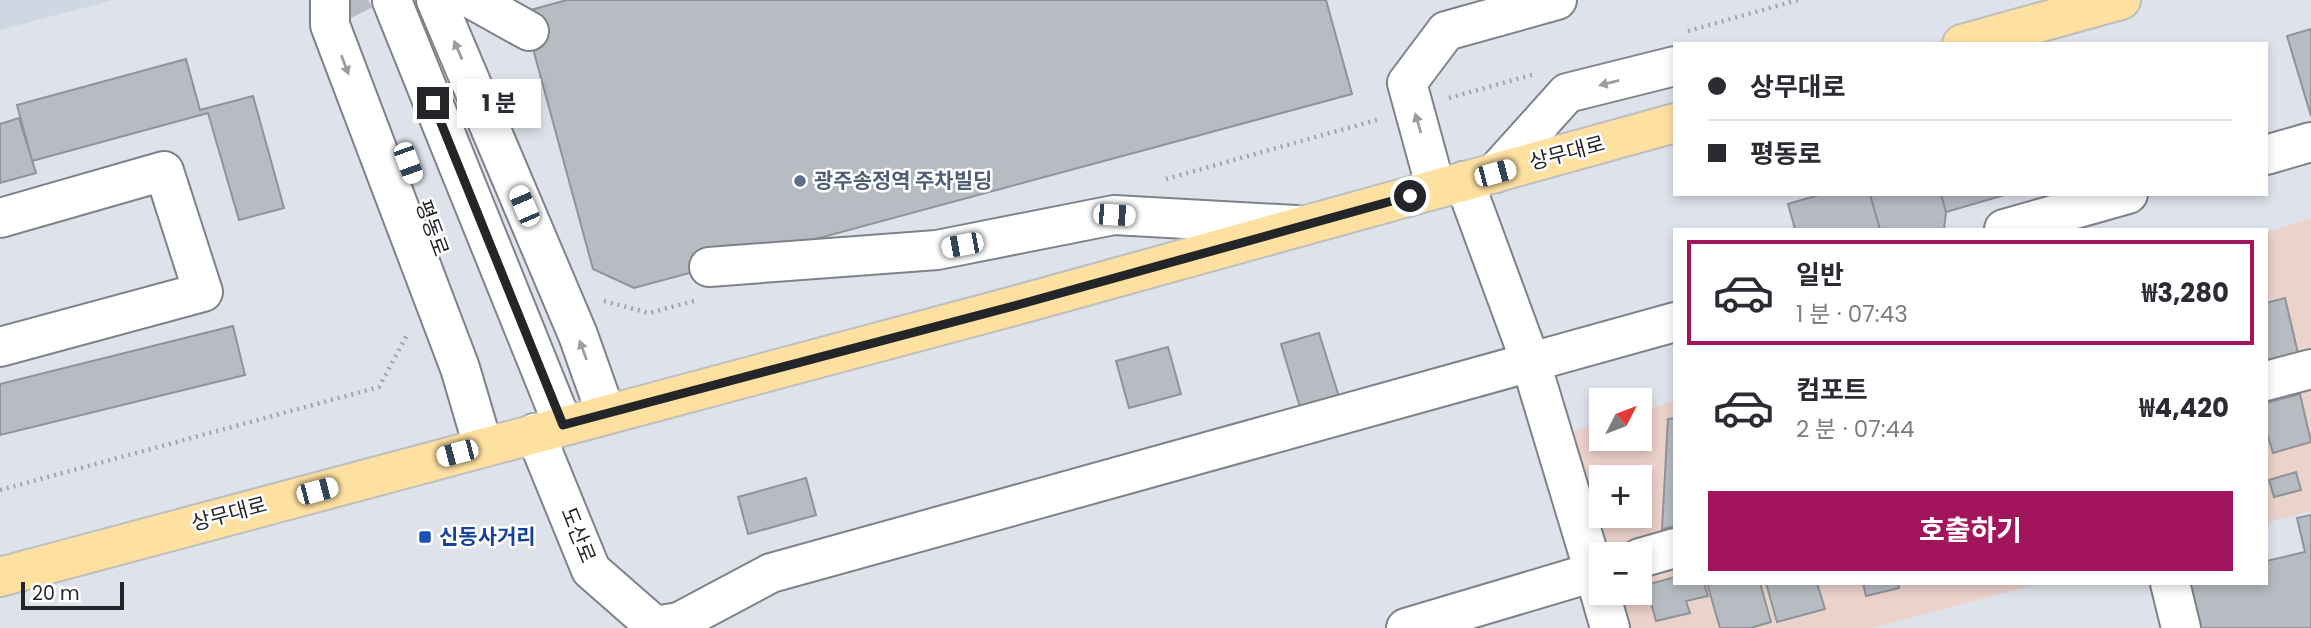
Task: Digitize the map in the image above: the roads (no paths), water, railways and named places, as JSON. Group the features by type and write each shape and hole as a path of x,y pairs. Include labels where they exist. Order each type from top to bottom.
{"main road":[{"path":"1969,42 2115,1"},
{"name":"상무대로","path":"0,577 1673,124"}],"street":[{"path":"436,0 578,335 607,414"},
{"path":"473,0 529,31"},
{"path":"1557,0 1446,31 1407,83 1465,181 1531,363 1589,545"},
{"path":"392,1 521,436"},
{"name":"평동로","path":"343,8 481,361 521,436"},
{"path":"1465,181 1567,93 1673,66"},
{"path":"2268,154 2311,142"},
{"path":"0,218 164,171 203,292 0,347"},
{"path":"2008,228 2121,196"},
{"path":"709,267 937,250 1114,215 1305,225"},
{"path":"678,625 771,573 1673,324"},
{"path":"2268,380 2311,369"},
{"name":"도산로","path":"521,436 591,570 655,626 678,625"},
{"path":"1652,555 1673,549"},
{"path":"1406,628 1589,572"},
{"path":"2170,585 2181,628"},
{"path":"1605,605 1610,628"}],"tunnel":[{"path":"347,0 355,16"}],"place":[{"name":"광주송정역 주차빌딩","path":"800,181"},
{"name":"신동사거리","path":"425,537"}]}
